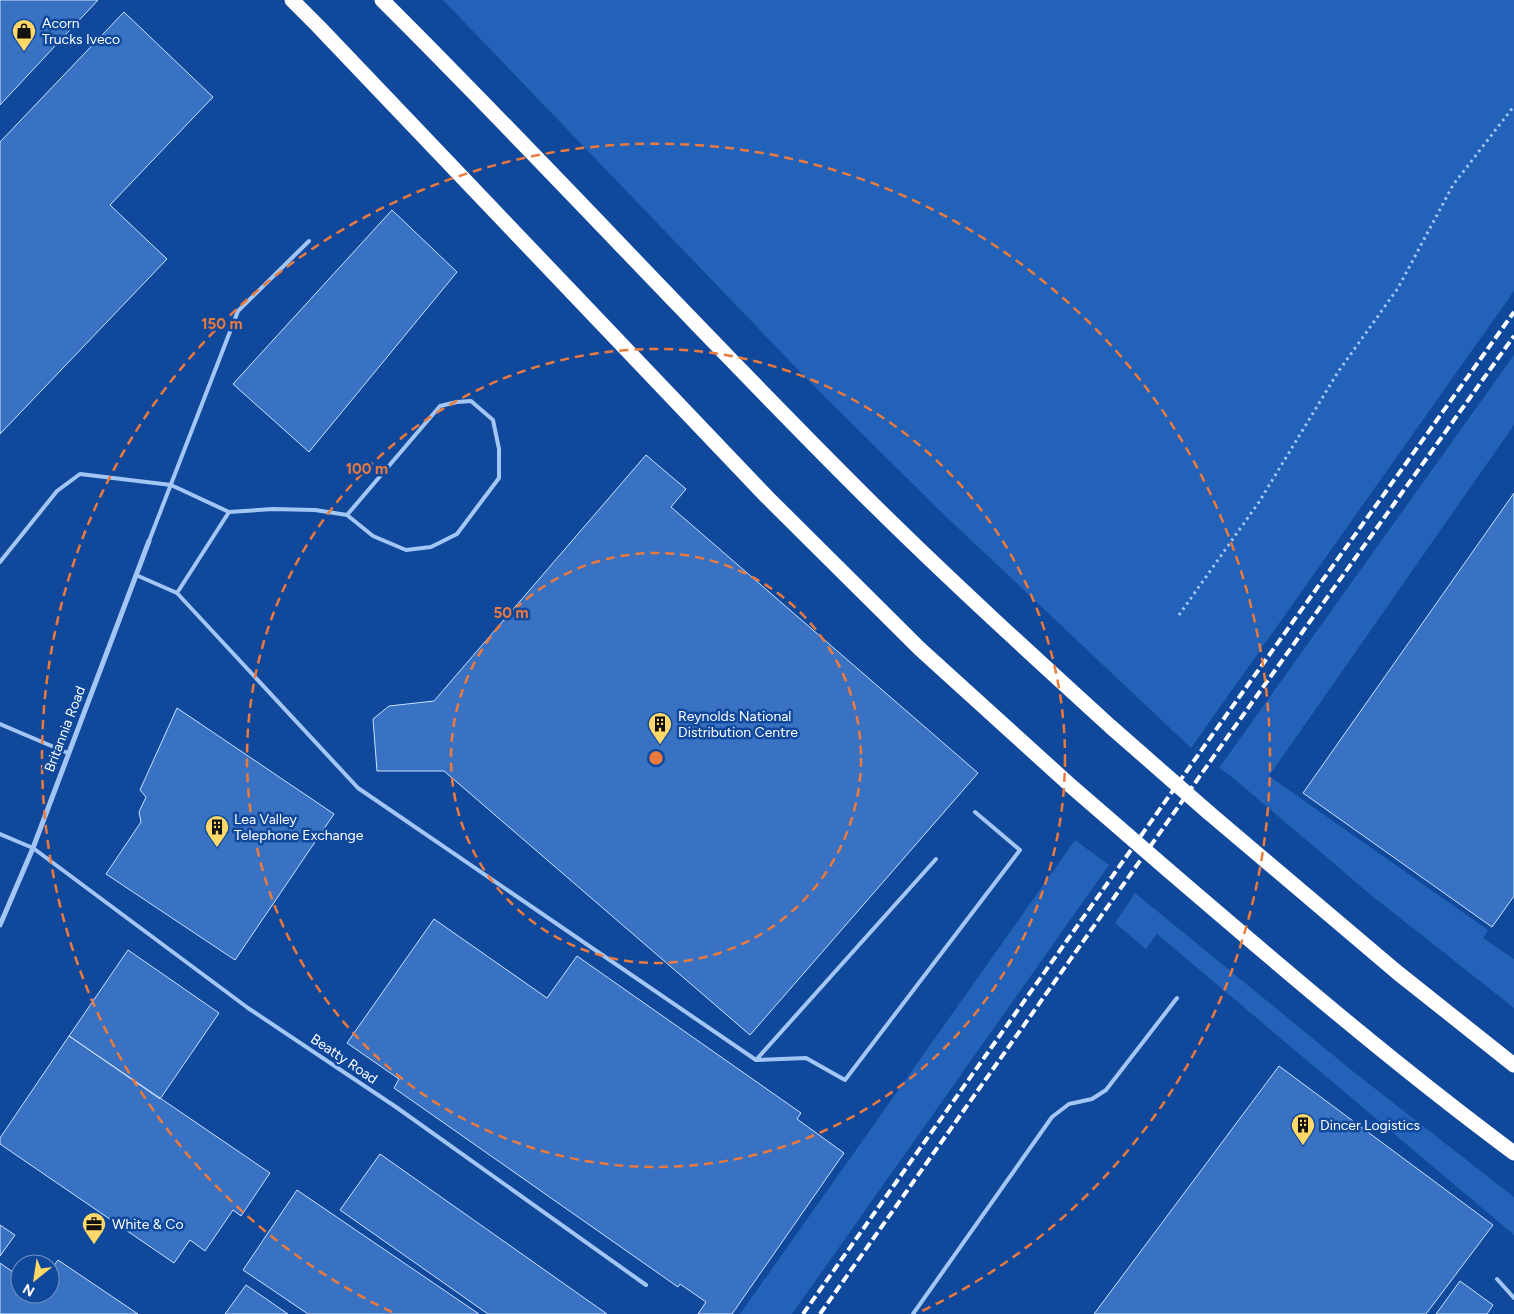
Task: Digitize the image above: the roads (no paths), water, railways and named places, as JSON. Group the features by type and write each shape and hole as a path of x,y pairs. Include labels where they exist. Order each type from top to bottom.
{"highway":[{"path":"292,0 767,497 920,649 1072,786 1275,961 1472,1122 1514,1152"},
{"path":"382,0 491,110 779,409 877,508 976,603 1111,727 1208,812 1398,973 1514,1065"}],"street":[{"name":"Britannia Road","path":"0,925 33,848 149,541"}],"lane":[{"path":"149,541 238,311 310,241"},
{"path":"0,562 57,491 80,474 171,484 229,512 272,509 315,510 347,515 373,536 406,550 431,547 457,534 499,478 499,449 493,420 471,401 440,406 347,515"},
{"path":"177,593 229,512"},
{"path":"136,575 177,593 358,788 756,1060 806,1058 845,1080 1020,850 975,812"},
{"path":"0,724 68,753"},
{"name":"Beatty Road","path":"0,834 33,848 248,1008 396,1107 646,1285"},
{"path":"756,1060 936,859"},
{"path":"913,1314 1052,1118 1069,1104 1092,1098 1106,1090 1177,998"},
{"path":"1498,1279 1514,1298"}],"railway":[{"path":"803,1314 1514,312"},
{"path":"820,1314 1231,732 1514,336"}],"place":[{"name":"Acorn Trucks Iveco","path":"24,52"},
{"name":"Reynolds National Distribution Centre","path":"660,745"},
{"name":"Lea Valley Telephone Exchange","path":"217,848"},
{"name":"Dincer Logistics","path":"1303,1146"},
{"name":"White & Co","path":"94,1245"}]}
